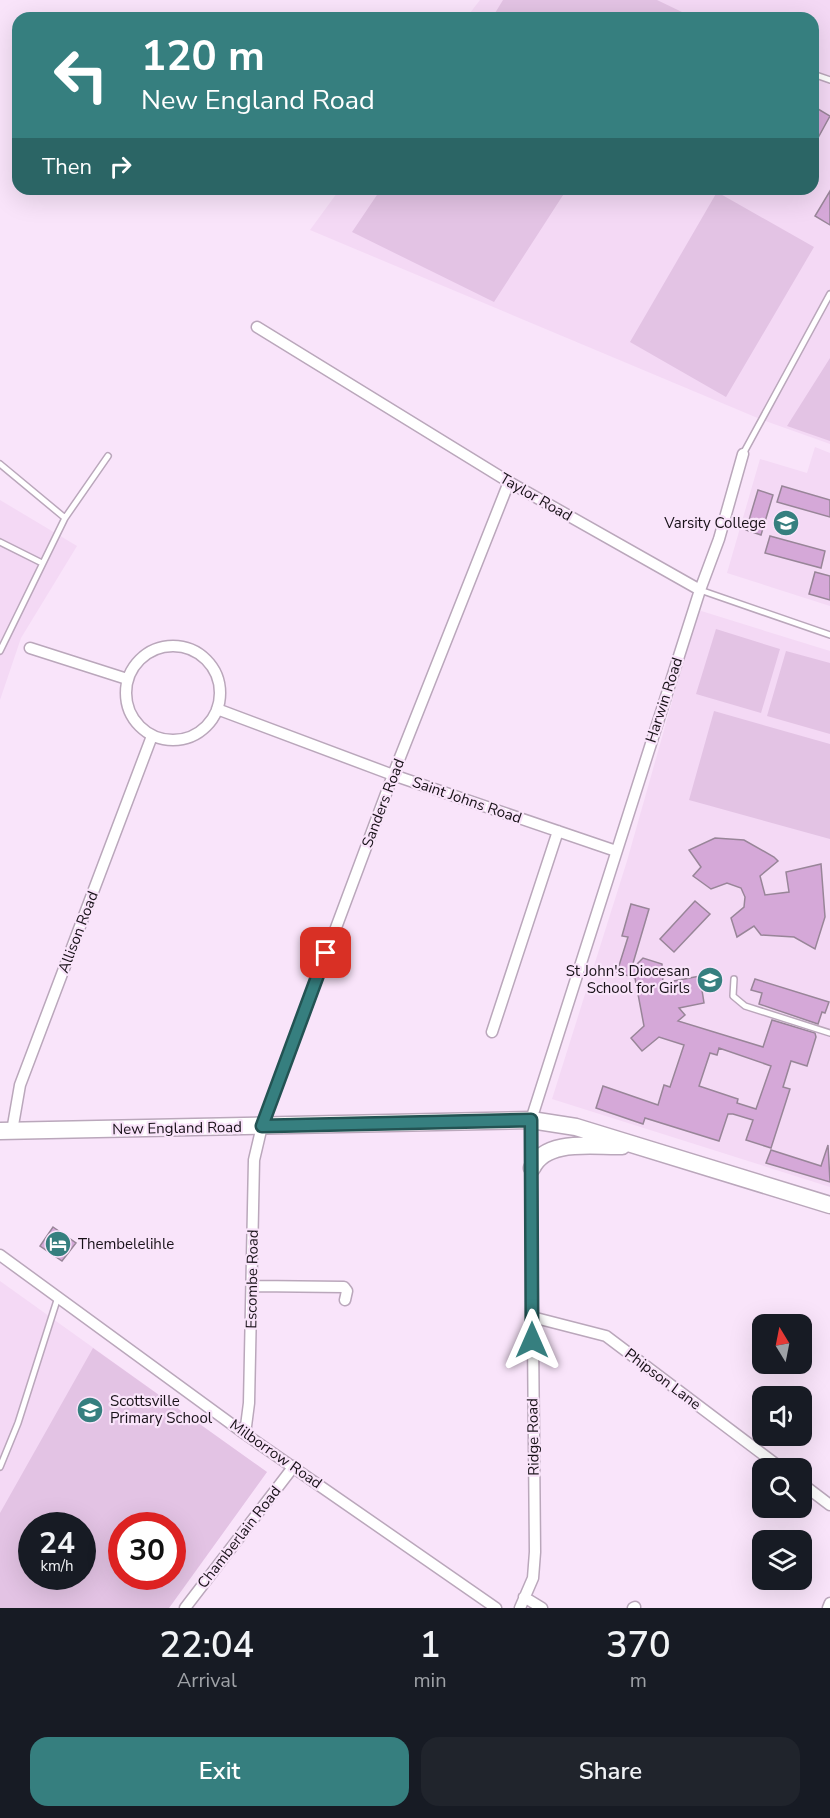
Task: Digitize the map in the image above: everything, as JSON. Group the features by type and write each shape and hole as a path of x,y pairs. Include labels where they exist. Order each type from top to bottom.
{"street":[{"name":"Taylor Road","path":"257,327 509,482 700,590"},
{"name":"Harwin Road","path":"531,1120 700,590 719,539 743,454"},
{"name":"Sanders Road","path":"262,1126 393,775 509,482"},
{"path":"173,645 188,648 201,655 212,666 218,680 220,695 217,710 206,726 190,737 171,740 152,736 135,722 130,712 126,701 127,679 134,666 144,655 158,648 173,645"},
{"path":"30,648 127,679"},
{"name":"Saint Johns Road","path":"217,710 393,775 616,851"},
{"name":"Allison Road","path":"6,1131 20,1085 152,736"},
{"path":"492,1032 558,831"},
{"name":"New England Road","path":"6,1131 531,1120 576,1127 830,1205"},
{"name":"Ridge Road","path":"522,1603 533,1578 536,1552 531,1120"},
{"name":"Escombe Road","path":"245,1434 249,1403 254,1160 262,1126"},
{"path":"532,1168 536,1160 549,1150 566,1147 640,1146"},
{"name":"New England Road","path":"707,1168 830,1215"},
{"name":"Milborrow Road","path":"0,1255 245,1434 496,1608"},
{"path":"252,1286 344,1287 347,1291 345,1300"},
{"name":"Phipson Lane","path":"532,1317 606,1336 768,1458"},
{"name":"Chamberlain Road","path":"185,1608 294,1466"},
{"path":"812,1492 830,1505"},
{"path":"522,1603 542,1608"},
{"path":"828,1608 830,1603"}],"lane":[{"name":"Harwin Road","path":"743,454 830,294"},
{"path":"0,651 65,518 108,456"},
{"path":"0,464 65,518"},
{"path":"0,543 42,563"},
{"name":"Taylor Road","path":"700,590 830,635"},
{"path":"734,979 733,996 745,1006 830,1033"},
{"path":"0,1467 18,1423 58,1297"}],"shaded area":[{"path":"480,0 830,0 830,444 760,419 310,230 336,195 819,195 819,12 471,12"},
{"path":"503,0 657,0 682,12 496,12"},
{"path":"377,195 563,195 494,302 352,232"},
{"path":"715,195 722,195 814,247 726,397 630,342"},
{"path":"830,358 830,441 787,426"},
{"name":"Varsity College","path":"815,447 830,453 830,606 727,573 760,459 807,473"},
{"path":"0,500 77,546 21,638 0,700"},
{"name":"St John's Diocesan School for Girls","path":"698,610 830,651 830,1187 552,1099 627,861"},
{"path":"716,629 780,649 761,713 696,694"},
{"path":"786,651 830,663 830,734 767,716"},
{"path":"714,711 830,744 830,839 689,800"},
{"name":"Scottsville Primary School","path":"0,1281 267,1472 186,1584 186,1512 108,1512 108,1590 182,1590 169,1608 0,1608"},
{"name":"Scottsville Primary School","path":"93,1348 267,1472 186,1584 186,1512 108,1512 108,1590 182,1590 169,1608 0,1608 0,1513"}],"building":[{"path":"819,110 830,116 819,136"},
{"path":"830,191 830,225 815,216"},
{"path":"782,486 830,500 830,517 777,502"},
{"path":"758,490 773,495 761,535 746,530"},
{"path":"770,536 825,551 821,568 765,553"},
{"path":"815,572 830,576 830,600 809,594"},
{"path":"715,838 744,840 778,861 760,876 765,895 789,892 786,872 821,864 825,917 815,949 794,937 761,935 754,926 737,937 731,918 744,907 745,897 741,888 727,883 711,889 693,876 701,867 689,850"},
{"path":"695,901 710,914 674,952 660,939"},
{"path":"631,904 649,909 631,970 643,958 662,964 663,983 700,976 711,979 713,988 702,990 704,1003 679,1008 685,1015 678,1021 763,1047 772,1020 815,1033 816,1037 807,1066 791,1061 783,1087 790,1089 771,1148 746,1140 753,1120 733,1114 728,1114 719,1141 645,1118 643,1124 596,1108 603,1086 658,1105 664,1085 670,1087 684,1045 659,1037 642,1051 631,1038 644,1026 635,978 617,972 628,937 622,936","holes":["719,1048 771,1066 756,1109 737,1103 738,1099 699,1086 710,1053 717,1055"]},
{"path":"755,979 829,1002 825,1013 822,1012 818,1024 759,1004 762,993 751,990"},
{"path":"828,1145 830,1182 766,1163 771,1150 821,1166"},
{"name":"Thembelelihle","path":"53,1227 76,1243 62,1261 40,1246"}],"place":[{"name":"Varsity College","path":"786,523"},
{"name":"St John's Diocesan School for Girls","path":"710,980"},
{"name":"Thembelelihle","path":"58,1244"},
{"name":"Scottsville Primary School","path":"90,1410"}],"route":[{"path":"326,953 262,1126 531,1120 532,1340"}]}
